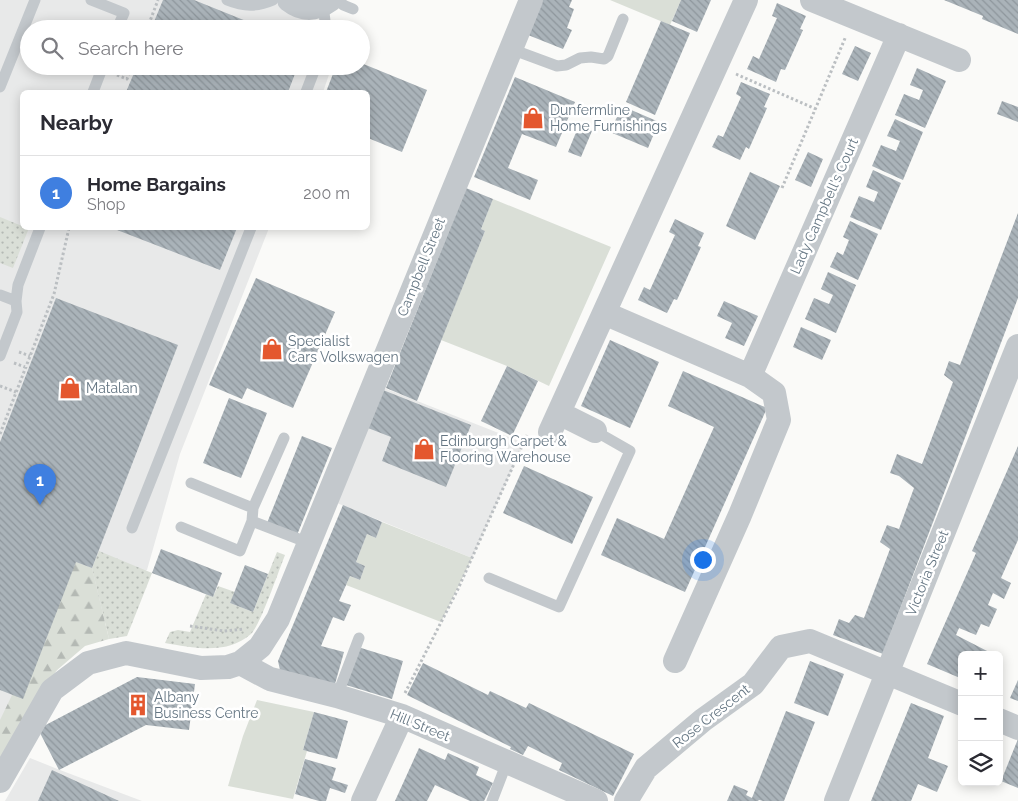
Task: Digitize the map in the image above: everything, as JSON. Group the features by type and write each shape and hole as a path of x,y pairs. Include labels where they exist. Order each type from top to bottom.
{"street":[{"path":"289,0 297,6 306,8 315,8 331,2"},
{"name":"Campbell Street","path":"240,662 260,647 278,619 530,0"},
{"path":"595,431 554,422 746,0"},
{"path":"812,0 959,60"},
{"name":"Lady Campbell's Court","path":"750,376 898,35"},
{"path":"604,314 750,376 774,393 779,420 740,515 675,662"},
{"name":"Victoria Street","path":"836,801 1018,346"},
{"name":"Rose Crescent","path":"626,801 646,768 703,720 753,684 781,647 810,642 958,702"},
{"path":"0,781 52,690 88,663 126,653 201,668 228,667 240,662"},
{"name":"Hill Street","path":"240,662 270,679 337,696 402,716 596,801"},
{"path":"363,801 402,716"},
{"path":"1003,722 1018,728"}],"lane":[{"path":"27,20 35,0"},
{"path":"91,0 124,13 121,20"},
{"path":"227,0 251,6 261,5 273,0"},
{"path":"328,20 331,2 353,9"},
{"path":"510,49 557,66 580,58 604,59 608,56 624,19"},
{"path":"0,87 20,37"},
{"path":"94,90 100,75"},
{"path":"307,90 313,75"},
{"path":"0,356 17,312 18,285 39,230"},
{"path":"132,528 250,230"},
{"path":"0,295 16,301"},
{"path":"489,578 559,606 630,451 595,431"},
{"path":"181,527 240,551 252,521 253,508 284,438"},
{"path":"191,483 253,508"},
{"path":"252,521 309,543"},
{"path":"337,696 359,638"},
{"path":"492,801 507,762"}],"path":[{"path":"150,20 158,0"},
{"path":"782,188 854,17"},
{"path":"716,65 816,108"},
{"path":"116,75 126,79 128,75"},
{"path":"0,434 54,294 69,230"},
{"path":"0,386 16,392"},
{"path":"190,626 224,631 248,628 278,619"}],"shaded area":[{"path":"0,0 269,0 308,20 20,20 20,75 329,75 324,90 20,90 20,230 268,230 180,454 147,570 126,581 60,665 0,767"},
{"path":"374,384 524,443 472,558 327,499"},
{"path":"30,758 60,770 142,801 5,801"}],"green space":[{"path":"610,0 681,0 670,25"},
{"path":"493,199 611,247 549,386 507,366 441,340 485,231 481,229"},
{"path":"0,217 20,225 20,230 28,230 13,268 0,263"},
{"path":"382,522 472,558 441,622 346,585 350,576 360,580 365,566 356,562 367,534 376,538"},
{"path":"99,551 152,573 127,636 109,639 92,568"},
{"path":"277,552 285,555 264,609 251,634 242,641 221,647 199,648 165,643 170,632 178,630 190,632 206,594 213,597 218,586 235,592 230,603 253,612"},
{"path":"76,562 92,568 109,639 85,646 56,671 0,767 0,720"},
{"path":"257,700 314,712 303,750 307,751 293,799 228,786 243,736"}],"building":[{"path":"163,0 194,0 244,20 155,20"},
{"path":"542,0 572,0 569,7 574,9 567,28 572,30 563,49 528,35"},
{"path":"681,0 711,0 697,32 672,21"},
{"path":"944,0 1018,0 1018,34 982,19 983,16"},
{"path":"777,3 806,16 800,29 803,30 785,70 781,69 776,82 747,69 753,56 759,59 777,18 772,16"},
{"path":"661,21 690,33 655,115 626,102"},
{"path":"855,46 871,53 858,81 842,74"},
{"path":"370,67 427,90 402,152 370,139 370,90 327,90 333,75 370,75"},
{"path":"917,68 946,81 925,128 895,115 904,94 919,100 923,90 910,85"},
{"path":"133,75 295,75 289,90 127,90"},
{"name":"Dunfermline Home Furnishings","path":"515,77 575,102 556,147 522,134 508,168 538,180 530,200 474,177"},
{"path":"741,82 770,94 764,107 767,108 749,149 746,147 740,160 712,147 718,135 723,137 741,97 736,94"},
{"path":"1002,101 1018,107 1018,122 997,114"},
{"path":"622,106 659,122 648,148 610,132"},
{"path":"895,119 923,132 903,180 872,166 881,145 896,151 900,141 887,136"},
{"path":"579,125 592,131 581,157 568,152"},
{"path":"808,152 823,159 811,187 795,180"},
{"path":"873,170 901,183 881,230 850,217 859,196 874,202 878,192 866,187"},
{"path":"750,172 780,186 755,240 726,226"},
{"path":"466,188 493,199 481,229 485,231 417,401 386,388"},
{"path":"1018,213 1018,298 883,654 833,635 839,619 849,623 855,615 864,618 890,549 880,542 887,525 899,529 914,488 899,476 890,473 897,454 922,464 953,382 944,375 949,361 960,365"},
{"path":"675,219 704,233 698,246 701,247 677,300 674,299 667,313 638,300 644,287 650,290 675,235 669,232"},
{"path":"850,221 878,234 858,280 830,267 837,252 843,255 849,240 843,237"},
{"path":"117,230 236,230 220,270"},
{"path":"828,272 856,285 836,333 805,319 814,298 829,304 833,295 821,289"},
{"name":"Specialist Cars Volkswagen","path":"256,278 335,312 293,408 247,388 242,399 209,385"},
{"path":"56,298 178,345 92,568 76,562 23,699 0,690 0,442"},
{"path":"724,301 758,316 744,346 725,338 732,323 717,316"},
{"path":"801,327 831,340 822,360 793,347"},
{"path":"610,340 659,362 630,428 581,406"},
{"path":"507,366 538,381 512,436 481,421"},
{"path":"683,371 767,408 685,592 601,555 617,518 664,539 714,427 668,406"},
{"name":"Edinburgh Carpet & Flooring Warehouse","path":"383,390 471,425 446,487 382,461 391,437 368,428"},
{"path":"229,398 267,413 241,478 203,463"},
{"path":"302,436 332,448 297,535 267,523"},
{"path":"1018,446 1018,540 1001,578 1011,583 1004,599 993,593 988,605 997,609 989,627 981,624 976,635 959,628 956,635 987,651 958,651 958,677 927,664 976,553 972,551"},
{"path":"524,466 593,497 572,544 503,513"},
{"path":"343,505 382,522 376,538 367,534 356,562 365,566 360,580 350,576 339,601 351,605 344,621 333,617 321,646 344,652 335,684 280,670 278,661"},
{"path":"161,549 222,573 213,597 152,573"},
{"path":"245,565 268,574 253,612 230,603"},
{"path":"358,647 403,661 392,699 346,685"},
{"path":"810,661 844,674 828,716 794,703"},
{"path":"423,663 488,695 490,691 526,708 529,703 634,754 613,796 559,770 562,763 528,746 523,755 510,749 511,747 407,695"},
{"name":"Albany Business Centre","path":"137,677 195,684 189,730 146,725 59,770 38,729"},
{"path":"1018,680 1018,701 1010,698"},
{"path":"911,703 944,716 928,758 948,766 937,792 918,784 911,801 871,801"},
{"path":"786,711 815,722 784,801 727,801 734,785 748,791 746,795 752,798"},
{"path":"314,712 348,721 337,759 303,750"},
{"path":"1018,739 1018,788 1003,782 1003,776"},
{"path":"419,748 445,760 448,753 479,767 476,775 493,783 484,801 470,801 435,785 427,801 395,801"},
{"path":"305,759 336,768 332,780 348,785 345,793 330,788 326,801 319,801 295,794"},
{"path":"52,770 119,801 38,801"}],"place":[{"name":"Dunfermline Home Furnishings","path":"533,118"},
{"name":"Specialist Cars Volkswagen","path":"272,349"},
{"name":"Matalan","path":"70,388"},
{"name":"Edinburgh Carpet & Flooring Warehouse","path":"424,449"},
{"name":"Home Bargains","path":"40,505"},
{"name":"Albany Business Centre","path":"138,705"}]}
